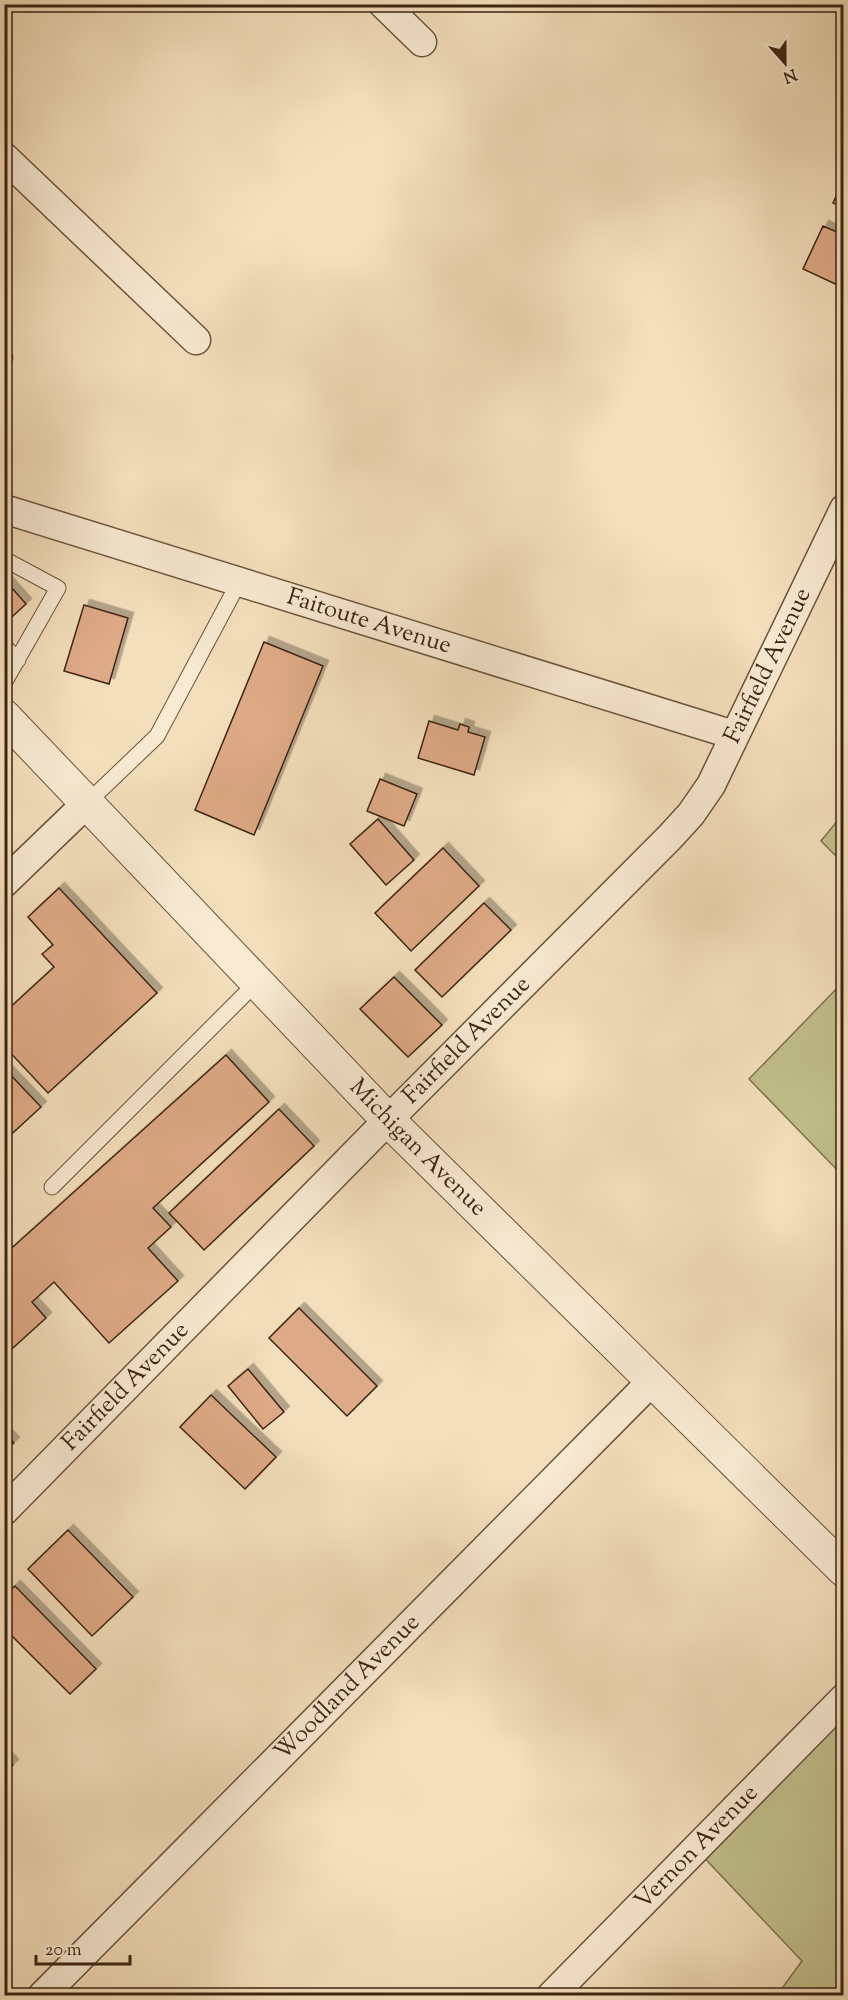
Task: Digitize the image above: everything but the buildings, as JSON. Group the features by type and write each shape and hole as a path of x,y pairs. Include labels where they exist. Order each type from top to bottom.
{"street":[{"path":"383,4 422,42"},
{"path":"4,157 196,340"},
{"name":"Faitoute Avenue","path":"4,509 734,735"},
{"name":"Fairfield Avenue","path":"4,1511 388,1119 684,822 711,785 843,509"},
{"name":"Michigan Avenue","path":"4,716 388,1119 843,1570"},
{"path":"4,883 87,802"},
{"name":"Woodland Avenue","path":"42,1995 652,1381"},
{"name":"Vernon Avenue","path":"550,1995 843,1698"}],"lane":[{"path":"4,559 58,588 4,683"},
{"path":"87,802 157,736 239,582"},
{"path":"4,646 18,660"},
{"path":"52,1187 257,982"}],"shaded area":[{"path":"843,814 843,863 821,841"},
{"path":"843,982 843,1176 749,1079"},
{"path":"843,1683 843,1995 777,1995 802,1961 694,1847"}]}
